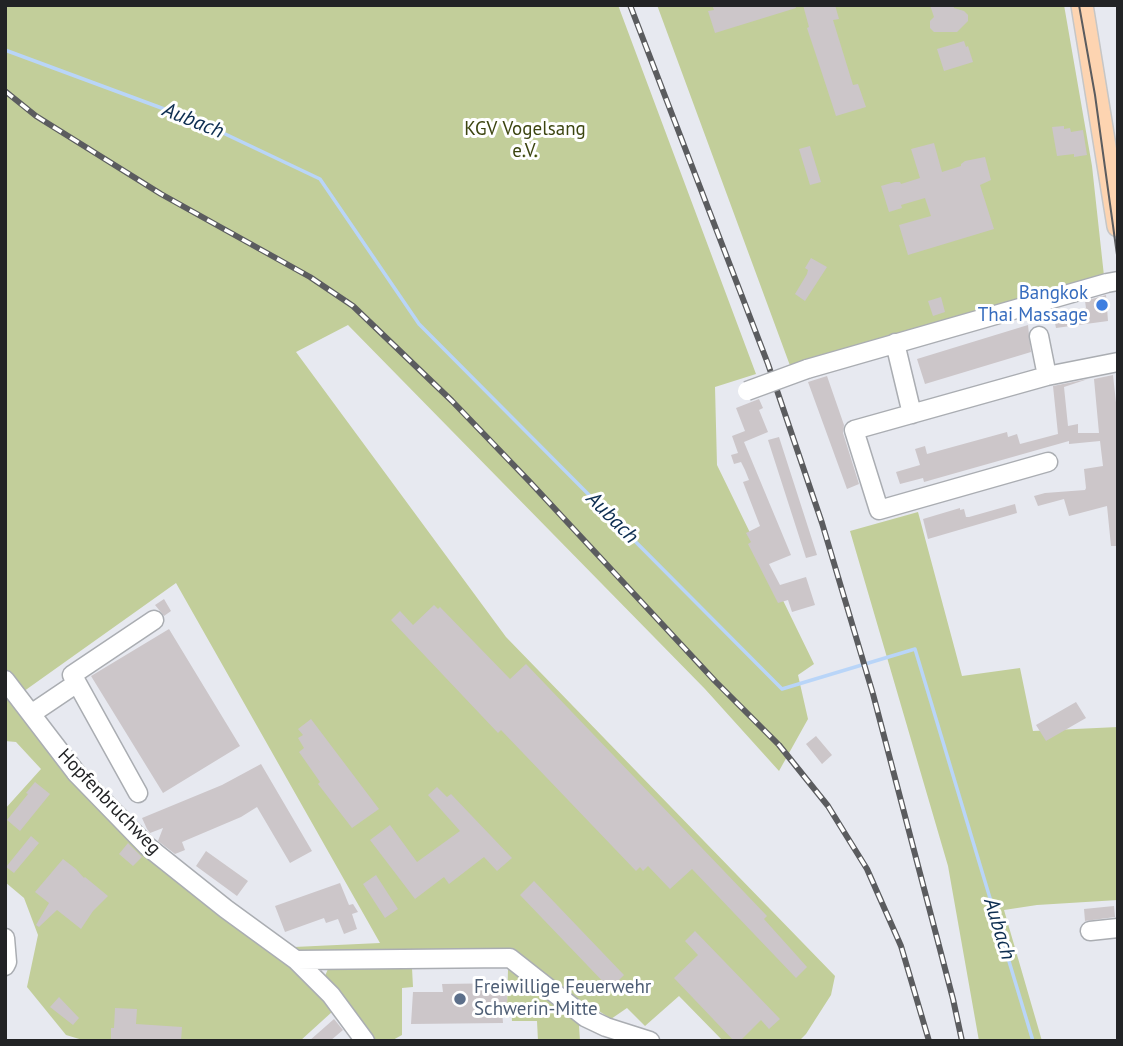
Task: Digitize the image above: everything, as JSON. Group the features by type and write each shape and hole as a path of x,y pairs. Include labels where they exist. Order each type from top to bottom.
{"main road":[{"path":"1082,5 1113,159 1118,226"}],"street":[{"path":"747,391 807,369 1118,281"},
{"path":"1039,336 1047,376"},
{"path":"895,343 912,414"},
{"path":"1048,462 879,510 854,430 1047,376 1118,362"},
{"path":"138,793 72,675 154,620"},
{"name":"Hopfenbruchweg","path":"5,680 77,774 147,846 296,960 331,995 365,1041"},
{"path":"31,714 77,683"},
{"path":"1090,931 1118,928"},
{"path":"5,937 5,966"},
{"path":"296,960 510,958 585,1017 606,1027 650,1040"}],"green space":[{"name":"KGV Vogelsang e.V.","path":"5,5 618,5 756,374 715,387 717,465 814,664 798,675 808,719 779,771 705,689 348,325 296,352 506,637 835,976 831,995 799,1041 723,1041 679,996 645,1026 627,1008 611,1019 593,1007 588,1013 516,954 306,956 294,947 380,943 176,583 20,694 5,671"},
{"path":"657,5 1064,5 1092,166 1104,276 792,371"},
{"path":"918,512 962,676 1020,668 1033,731 1118,727 1118,900 1004,910 1042,1041 979,1041 948,866 850,531"},
{"path":"5,690 72,779 290,964 333,1011 300,1041 86,1041 66,1035 27,987 38,935 24,898 5,882 5,809 41,769 16,742 5,741"},
{"path":"406,962 407,968 412,968 413,987 402,988 402,1035 391,1041 376,1041 325,976 331,967"},
{"path":"508,970 512,970 582,1021 579,1026 580,1041 538,1041 537,1021 512,1021 511,1007 507,1006"}],"building":[{"path":"712,5 795,5 796,8 715,33 708,11 714,10"},
{"path":"803,5 835,5 839,19 833,20 853,85 858,84 866,107 836,116 807,28 809,27"},
{"path":"930,5 953,5 968,15 968,21 957,32 934,32 930,28 930,21 934,17"},
{"path":"964,41 973,62 944,71 937,49"},
{"path":"1064,126 1064,129 1070,128 1071,132 1083,130 1087,155 1057,156 1052,127"},
{"path":"934,143 942,172 961,166 965,161 985,157 991,180 980,185 994,229 908,255 899,225 931,216 925,198 901,205 902,208 889,212 881,186 920,178 911,149"},
{"path":"810,146 821,182 810,185 799,149"},
{"path":"811,258 827,267 805,301 795,294 807,274 808,270 805,268"},
{"path":"1106,295 1108,321 1056,328 1054,318 1080,312 1080,309 1086,308 1085,301"},
{"path":"941,297 945,312 933,316 928,301"},
{"path":"1028,325 1031,352 925,384 917,359"},
{"path":"1113,375 1118,421 1118,546 1111,546 1107,506 1069,516 1064,499 1038,506 1034,496 1085,490 1084,469 1103,466 1100,441 1069,444 1069,441 924,482 923,478 900,484 896,472 920,465 915,449 925,446 927,454 1007,432 1008,437 1017,434 1020,444 1058,434 1053,386 1088,379 1064,387 1068,426 1078,424 1078,433 1099,433 1094,379"},
{"path":"827,376 844,425 843,433 859,484 847,489 808,382"},
{"path":"759,399 763,408 759,410 768,432 744,442 791,555 769,564 780,585 806,577 815,605 792,612 788,600 778,603 748,544 751,542 746,533 760,526 743,482 749,480 745,470 741,462 734,464 731,455 738,453 732,436 745,431 736,408"},
{"path":"779,437 817,555 806,558 768,440"},
{"path":"1015,504 1017,513 928,539 923,519 960,508 964,509 966,517 969,517"},
{"path":"164,599 171,611 164,616 155,605"},
{"path":"434,605 438,609 440,607 510,679 526,664 767,916 764,919 807,967 796,978 692,869 670,889 648,866 643,871 640,867 636,871 501,730 498,733 391,620 400,611 413,625"},
{"path":"169,629 240,746 163,793 91,676"},
{"path":"1076,702 1086,718 1046,741 1036,725"},
{"path":"311,719 379,809 352,828 318,784 320,782 299,752 304,748 298,738 303,735 298,729"},
{"path":"816,736 832,755 822,764 806,744"},
{"path":"261,764 312,851 290,863 257,807 241,817 182,842 185,850 175,854 158,841 163,828 150,833 147,829 142,818 222,785"},
{"path":"35,782 50,794 20,831 7,820"},
{"path":"437,787 447,797 451,794 512,858 497,871 484,857 449,884 444,877 415,899 370,840 390,825 417,862 460,831 428,795"},
{"path":"31,836 39,843 14,873 6,867"},
{"path":"128,843 142,857 133,866 119,854"},
{"path":"206,851 248,881 237,896 196,866"},
{"path":"63,859 108,896 93,911 81,929 57,910 39,927 36,925 49,903 35,892"},
{"path":"376,875 398,909 385,918 363,884"},
{"path":"534,881 624,975 610,989 520,895"},
{"path":"340,883 349,905 353,904 358,912 352,914 357,929 344,934 338,919 326,923 324,918 285,932 275,906"},
{"path":"1114,906 1115,917 1085,921 1084,909"},
{"path":"695,931 780,1019 769,1029 761,1020 740,1041 734,1041 674,978 698,955 685,941"},
{"name":"Freiwillige Feuerwehr Schwerin-Mitte","path":"507,983 507,1010 502,1010 503,1023 411,1024 413,992 443,992 442,984"},
{"path":"59,997 79,1018 73,1025 50,1007"},
{"path":"115,1008 137,1009 136,1024 182,1027 181,1041 113,1041 111,1028 114,1028"},
{"path":"334,1019 343,1030 330,1041 309,1041"}],"waterway":[{"name":"Aubach","path":"5,50 202,123 320,179 419,324 782,689 915,649 1033,1041"}],"tram line":[{"path":"1079,5 1095,95 1118,262"}],"railway":[{"path":"630,5 768,364 822,523 873,694 962,1041"},
{"path":"5,91 36,116 161,194 310,277 353,306 452,401 715,681 779,745 828,806 867,869 901,946 929,1041"}],"place":[{"name":"Bangkok Thai Massage","path":"1102,305"},
{"name":"Freiwillige Feuerwehr Schwerin-Mitte","path":"460,999"}]}
